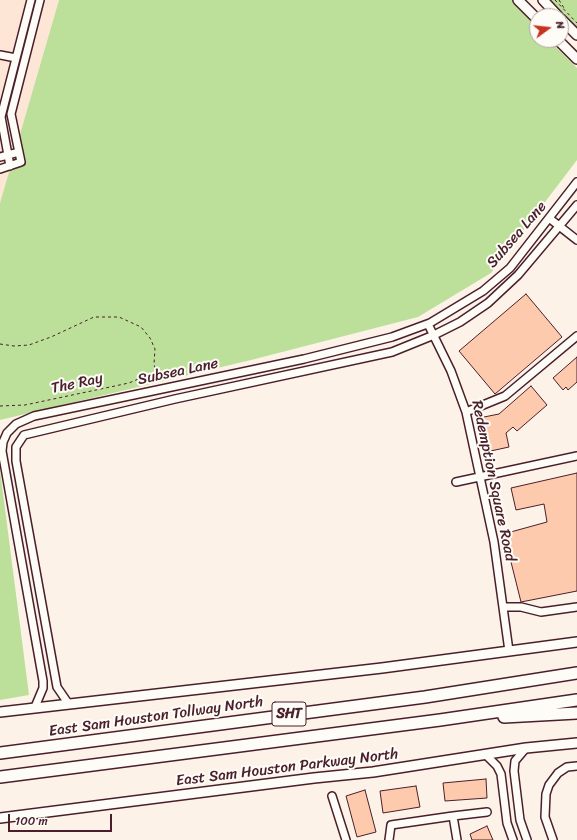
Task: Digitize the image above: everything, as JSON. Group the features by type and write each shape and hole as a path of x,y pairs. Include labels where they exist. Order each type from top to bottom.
{"highway":[{"name":"East Sam Houston Tollway North","path":"0,753 425,697 577,672"},
{"name":"SHT","path":"0,777 440,720 577,700"},
{"path":"440,720 577,713"}],"main road":[{"path":"518,0 529,12"},
{"path":"543,0 553,8"},
{"path":"569,24 577,35"},
{"path":"566,48 577,59"},
{"path":"0,712 382,668 577,642"},
{"name":"East Sam Houston Parkway North","path":"0,818 306,779 373,772 526,748 577,743"}],"street":[{"path":"0,169 10,166 21,162 11,114 39,4 30,3 1,117 4,156 10,166"},
{"path":"0,55 16,59 24,63"},
{"path":"4,156 19,152"},
{"name":"Subsea Lane","path":"35,707 43,688 43,682 3,462 3,442 8,433 16,424 34,416 304,358 392,337 428,324 456,309 483,291 510,268 577,182"},
{"name":"Subsea Lane","path":"68,703 57,687 16,461 16,447 24,435 175,399 392,352 434,335 460,322 488,303 518,275 577,205"},
{"path":"549,218 577,240"},
{"name":"Redemption Square Road","path":"428,324 451,371 466,412 495,548 510,651"},
{"path":"466,412 505,396 577,336"},
{"path":"456,482 577,456"},
{"path":"504,607 541,612 577,607"},
{"path":"526,748 515,761 514,771 520,820 527,840"},
{"path":"486,755 497,766 501,774 507,823 513,840"},
{"path":"553,840 545,817 546,794 549,785 558,773 567,767 577,766"},
{"path":"332,796 346,840"},
{"path":"389,840 391,825 487,812"},
{"path":"453,816 457,840"}],"path":[{"path":"0,344 14,346 29,344 51,337 94,317 120,317 141,327 150,338 155,349 155,372 160,380 174,386"},
{"name":"The Ray","path":"0,406 14,407 129,383 155,372"}],"shaded area":[{"path":"0,0 59,0 0,203"}],"green space":[{"path":"59,0 512,0 529,18 529,48 557,48 577,68 577,160 491,273 418,317 251,360 0,420 0,203"},
{"path":"550,0 577,0 577,28 569,21 569,8 557,8"},
{"path":"0,470 29,695 0,700"}],"building":[{"path":"526,294 562,337 495,394 459,351"},
{"path":"577,357 577,382 568,390 566,387 563,390 553,378"},
{"path":"531,386 547,405 517,431 513,427 506,433 509,447 486,452 479,418 499,414"},
{"path":"577,473 577,591 521,602 507,546 509,541 507,533 547,522 544,504 516,510 511,488"},
{"path":"486,779 487,798 445,801 443,783"},
{"path":"416,786 420,807 383,813 380,791"},
{"path":"365,790 376,832 357,837 346,796"},
{"path":"487,826 493,840 472,840 470,834"}]}
